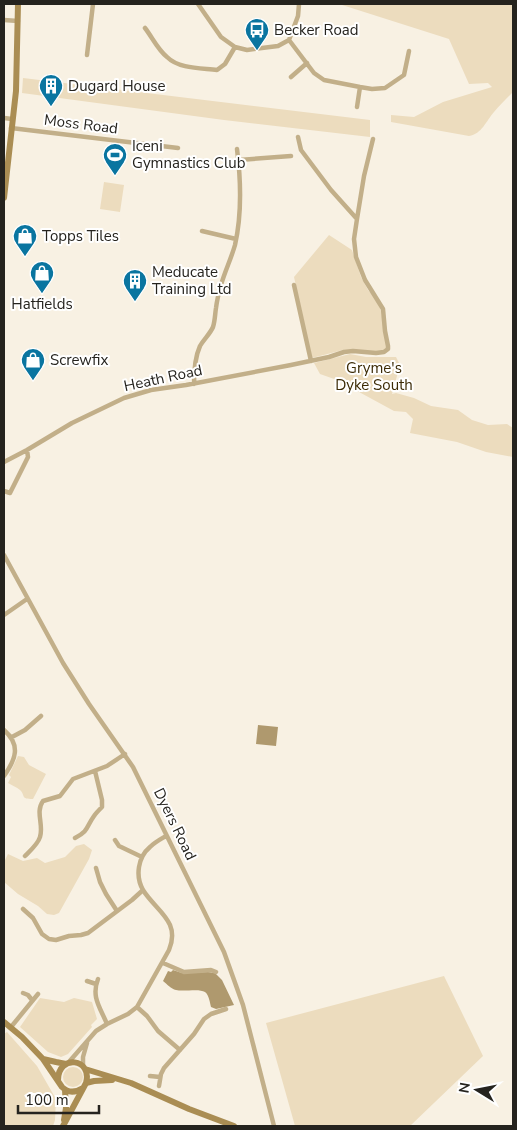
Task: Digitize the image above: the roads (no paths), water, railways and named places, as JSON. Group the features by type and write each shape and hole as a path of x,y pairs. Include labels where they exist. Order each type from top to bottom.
{"street":[{"path":"4,198 16,90 18,4"},
{"path":"87,55 93,4"},
{"path":"198,4 221,37 235,47 248,50 278,46 289,40 298,16 299,4"},
{"path":"4,20 18,21"},
{"path":"145,28 165,56 172,62 180,64 217,70 226,64 235,47"},
{"path":"289,40 314,73 324,80 360,88 385,88 394,83 404,75 410,51"},
{"path":"291,77 307,63"},
{"path":"357,107 360,88"},
{"path":"4,118 12,119"},
{"name":"Moss Road","path":"12,128 178,148"},
{"path":"298,137 300,150 331,190 357,219"},
{"path":"357,219 364,176 373,139"},
{"path":"194,384 197,355 213,326 221,284 236,239 240,186 238,149"},
{"path":"239,160 290,156"},
{"name":"Heath Road","path":"4,462 94,411 124,398 151,390 194,384 311,361 344,352 384,352 388,349 388,346 383,309 365,280 354,249 357,219"},
{"path":"202,231 236,239"},
{"path":"294,285 311,361"},
{"path":"4,491 10,493 28,457 27,450"},
{"name":"Dyers Road","path":"4,555 63,663 133,767 224,952 243,1004 274,1126"},
{"path":"4,616 27,599"},
{"path":"12,737 25,730 41,716"},
{"path":"4,730 12,737 15,746 15,758 4,776"},
{"path":"25,856 40,837 41,804 45,800 60,796 73,779 107,766 125,754"},
{"path":"75,838 86,831 92,818 102,807 102,800 94,771"},
{"path":"58,1080 60,1069 96,1032 137,1007 171,946 172,935 167,919 143,890 138,876 142,857 150,847 166,836"},
{"path":"115,840 119,846 142,857"},
{"path":"96,868 100,882 117,911"},
{"path":"23,910 33,918 42,934 49,938 56,940 69,936 82,936 143,890"},
{"path":"163,963 184,972 211,970 216,972"},
{"path":"98,979 94,991 107,1024"},
{"path":"87,981 96,984"},
{"path":"23,993 32,1000"},
{"path":"11,1027 38,994"},
{"path":"137,1007 147,1016 159,1032 180,1050"},
{"path":"159,1086 164,1068 194,1034 204,1019 211,1014 226,1010"},
{"path":"4,1022 22,1037 43,1059 65,1090 74,1092 85,1085 103,1080 121,1080"},
{"path":"63,1126 88,1076 84,1067 83,1057 87,1042"},
{"path":"43,1059 67,1063 74,1062 131,1083 189,1109 234,1126"},
{"path":"150,1076 160,1077"},
{"path":"63,1126 66,1108 65,1090"}],"place":[{"name":"Becker Road","path":"257,51"},
{"name":"Dugard House","path":"51,107"},
{"name":"Iceni Gymnastics Club","path":"115,176"},
{"name":"Topps Tiles","path":"25,257"},
{"name":"Hatfields","path":"42,294"},
{"name":"Meducate Training Ltd","path":"135,302"},
{"name":"Screwfix","path":"33,381"}],"park label":[{"name":"Gryme's Dyke South","path":"374,376"}]}
